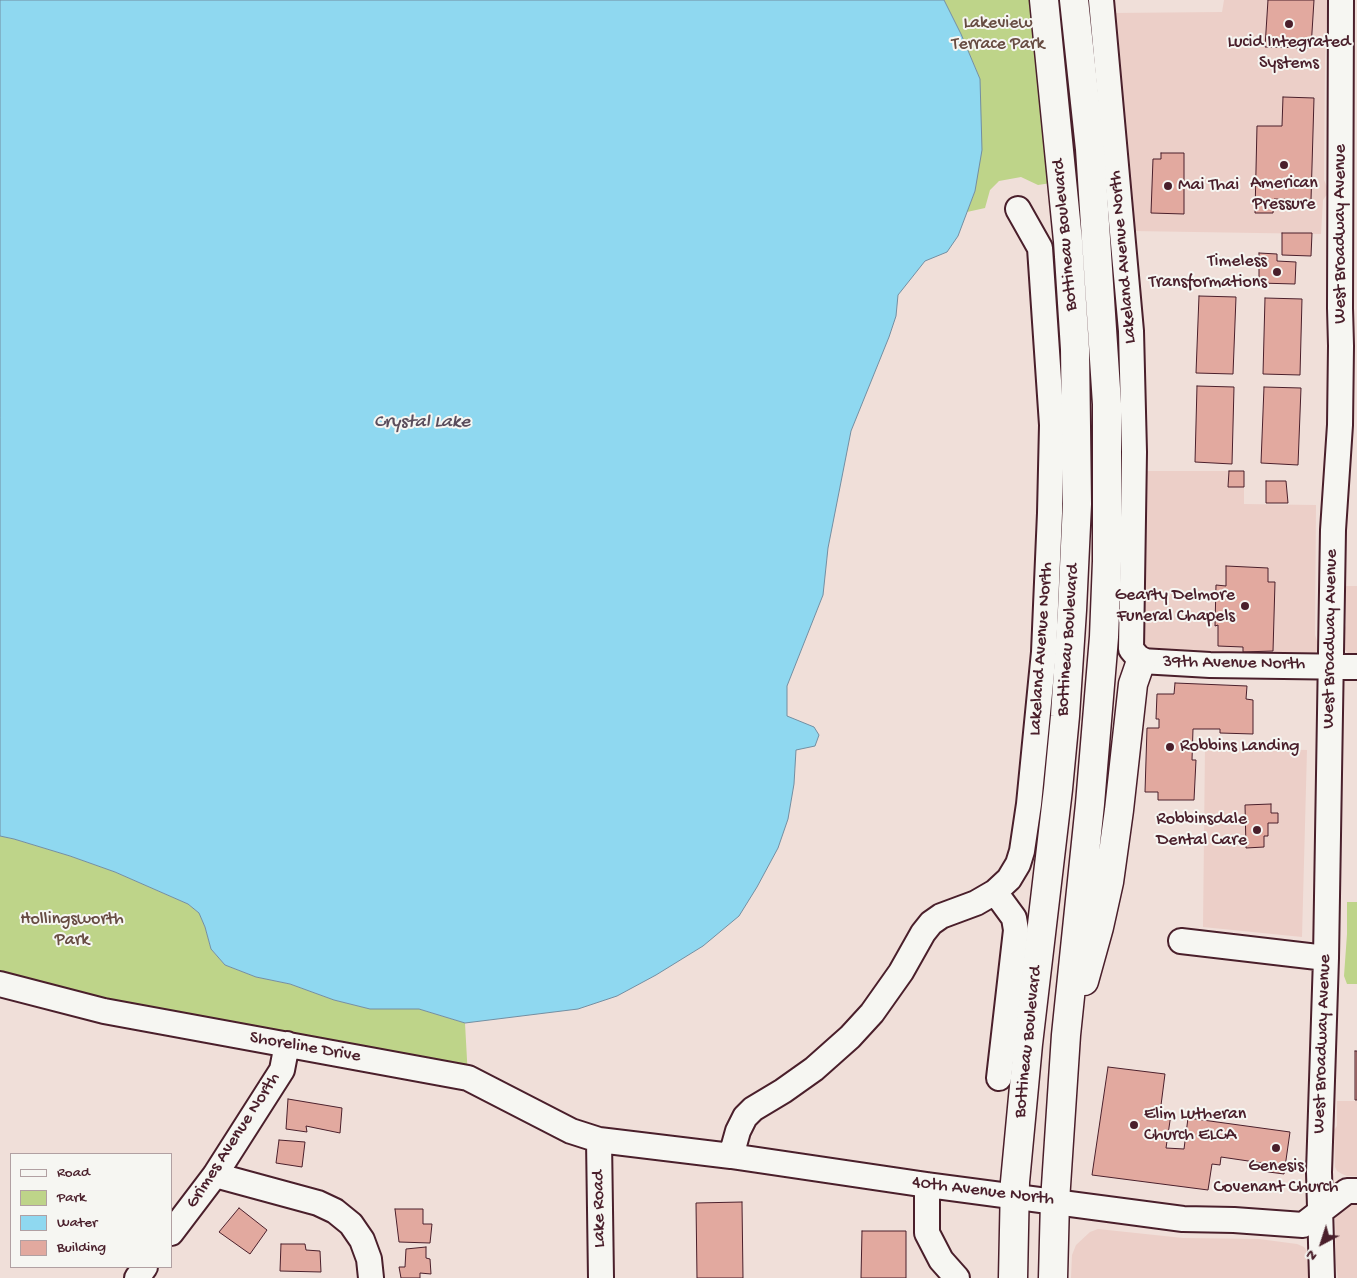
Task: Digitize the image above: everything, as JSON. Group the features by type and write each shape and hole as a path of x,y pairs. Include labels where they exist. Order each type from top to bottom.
{"main road":[{"name":"Bottineau Boulevard","path":"1013,1278 1014,1196 1028,1044 1065,716 1077,504 1075,349 1068,241 1044,0"},
{"name":"Bottineau Boulevard","path":"1052,1278 1066,1035 1090,804 1104,637 1107,533 1107,404 1101,305 1090,149 1074,0"},
{"path":"1066,1035 1099,927 1109,882 1133,684 1141,661"}],"street":[{"name":"Lakeland Avenue North","path":"1101,0 1131,331 1134,452 1130,649 1141,661"},
{"name":"West Broadway Avenue","path":"1322,1278 1318,1172 1326,958 1333,530 1340,424 1341,0"},
{"name":"Lakeland Avenue North","path":"731,1156 738,1130 745,1117 753,1109 814,1069 850,1038 872,1013 902,972 931,922 995,892 1009,879 1018,864 1029,804 1044,652 1052,426 1040,248 1018,209"},
{"name":"39th Avenue North","path":"1141,661 1210,665 1357,667"},
{"path":"995,892 1014,918 1016,930 999,1078"},
{"path":"1181,941 1326,958"},
{"name":"Shoreline Drive","path":"0,984 104,1011 468,1078 571,1131 599,1140"},
{"name":"Grimes Avenue North","path":"172,1232 215,1176 282,1070 286,1044"},
{"name":"40th Avenue North","path":"599,1140 731,1156 927,1185 1183,1219 1234,1220 1303,1225 1347,1191 1357,1191"},
{"name":"Lake Road","path":"599,1140 601,1278"},
{"path":"215,1176 318,1203 335,1211 351,1224 362,1240 369,1259 371,1278"},
{"path":"927,1185 928,1233 941,1260 957,1278"}],"shaded area":[{"path":"1224,0 1328,0 1325,59 1324,180 1328,193 1323,200 1321,234 1132,231 1112,13 1222,12"},
{"path":"1144,471 1229,471 1228,486 1244,487 1244,504 1316,505 1315,635 1319,647 1312,657 1150,652 1144,647 1140,638"},
{"path":"1346,586 1357,586 1357,654 1349,654 1341,646 1342,633 1346,625"},
{"path":"1205,747 1307,750 1302,937 1203,927"},
{"path":"1337,1101 1357,1101 1357,1176 1342,1174 1335,1167 1334,1130 1337,1126"},
{"path":"1357,1202 1357,1278 1338,1278 1335,1211 1341,1203"},
{"path":"1098,1229 1183,1238 1259,1239 1297,1244 1304,1247 1310,1255 1309,1278 1071,1278 1072,1255 1076,1245 1090,1232"}],"green space":[{"name":"Lakeview Terrace Park","path":"944,0 1029,0 1051,183 1038,185 1021,177 999,181 990,190 985,208 967,212 975,191 980,79"},
{"name":"Hollingsworth Park","path":"0,836 70,856 115,872 188,904 199,913 211,949 225,965 256,977 290,984 334,1000 370,1009 419,1009 465,1023 468,1078 0,984"},
{"path":"1347,902 1357,902 1357,984 1347,984 1344,976"}],"water":[{"name":"Crystal Lake","path":"0,0 944,0 980,79 982,150 975,191 958,236 947,252 925,261 898,295 896,316 889,337 851,431 828,548 823,595 787,686 787,716 814,727 819,735 815,746 796,750 794,784 788,819 778,848 757,887 739,916 703,946 617,996 578,1009 465,1023 419,1009 370,1009 334,1000 290,984 256,977 225,965 211,949 199,913 188,904 115,872 70,856 0,836"}],"building":[{"name":"Lucid Integrated Systems","path":"1268,0 1314,0 1311,48 1265,47"},
{"path":"1283,97 1314,98 1311,200 1274,199 1273,213 1255,213 1257,126 1282,126"},
{"name":"Mai Thai","path":"1161,153 1184,153 1184,214 1151,213 1153,159 1161,159"},
{"path":"1282,233 1312,233 1311,256 1282,255"},
{"name":"Timeless Transformations","path":"1259,253 1277,254 1277,261 1296,262 1295,284 1259,283"},
{"path":"1199,296 1236,297 1233,374 1196,373"},
{"path":"1265,298 1302,299 1300,375 1263,374"},
{"path":"1197,386 1234,387 1232,464 1195,462"},
{"path":"1264,387 1301,388 1298,465 1261,463"},
{"path":"1229,471 1244,471 1244,487 1228,487"},
{"path":"1266,481 1286,481 1288,503 1266,503"},
{"name":"Gearty Delmore Funeral Chapels","path":"1226,566 1268,568 1268,582 1275,582 1273,651 1243,652 1243,647 1218,646 1218,625 1215,626 1216,585 1226,586"},
{"name":"Robbins Landing","path":"1175,683 1247,686 1246,699 1253,700 1253,734 1220,733 1220,729 1193,729 1192,760 1196,760 1194,800 1158,800 1158,792 1145,792 1147,728 1159,728 1159,719 1156,719 1157,694 1174,694"},
{"name":"Robbinsdale Dental Care","path":"1271,804 1271,813 1278,813 1278,823 1268,823 1268,836 1264,836 1264,847 1246,848 1245,805"},
{"path":"1355,1051 1357,1051 1357,1100 1355,1100"},
{"name":"Elim Lutheran Church ELCA","path":"1108,1067 1165,1074 1160,1113 1171,1114 1166,1148 1184,1149 1188,1118 1290,1132 1284,1174 1261,1171 1262,1163 1221,1157 1220,1165 1212,1164 1208,1190 1092,1175"},
{"path":"288,1099 342,1108 340,1133 306,1126 307,1132 286,1129"},
{"path":"279,1140 305,1142 302,1167 276,1163"},
{"path":"742,1202 743,1278 697,1278 696,1203"},
{"path":"239,1208 267,1230 250,1254 219,1232"},
{"path":"395,1209 423,1209 423,1224 432,1224 430,1243 399,1242"},
{"path":"862,1231 906,1231 906,1278 861,1278"},
{"path":"281,1244 305,1244 306,1250 320,1251 321,1272 280,1271"},
{"path":"426,1247 426,1258 430,1259 431,1274 420,1273 420,1278 401,1278 399,1267 405,1267 406,1249"}],"place":[{"name":"Lucid Integrated Systems","path":"1289,24"},
{"name":"American Pressure","path":"1284,165"},
{"name":"Mai Thai","path":"1168,186"},
{"name":"Timeless Transformations","path":"1277,272"},
{"name":"Gearty Delmore Funeral Chapels","path":"1245,606"},
{"name":"Robbins Landing","path":"1170,747"},
{"name":"Robbinsdale Dental Care","path":"1257,830"},
{"name":"Elim Lutheran Church ELCA","path":"1134,1125"},
{"name":"Genesis Covenant Church","path":"1276,1148"}]}
